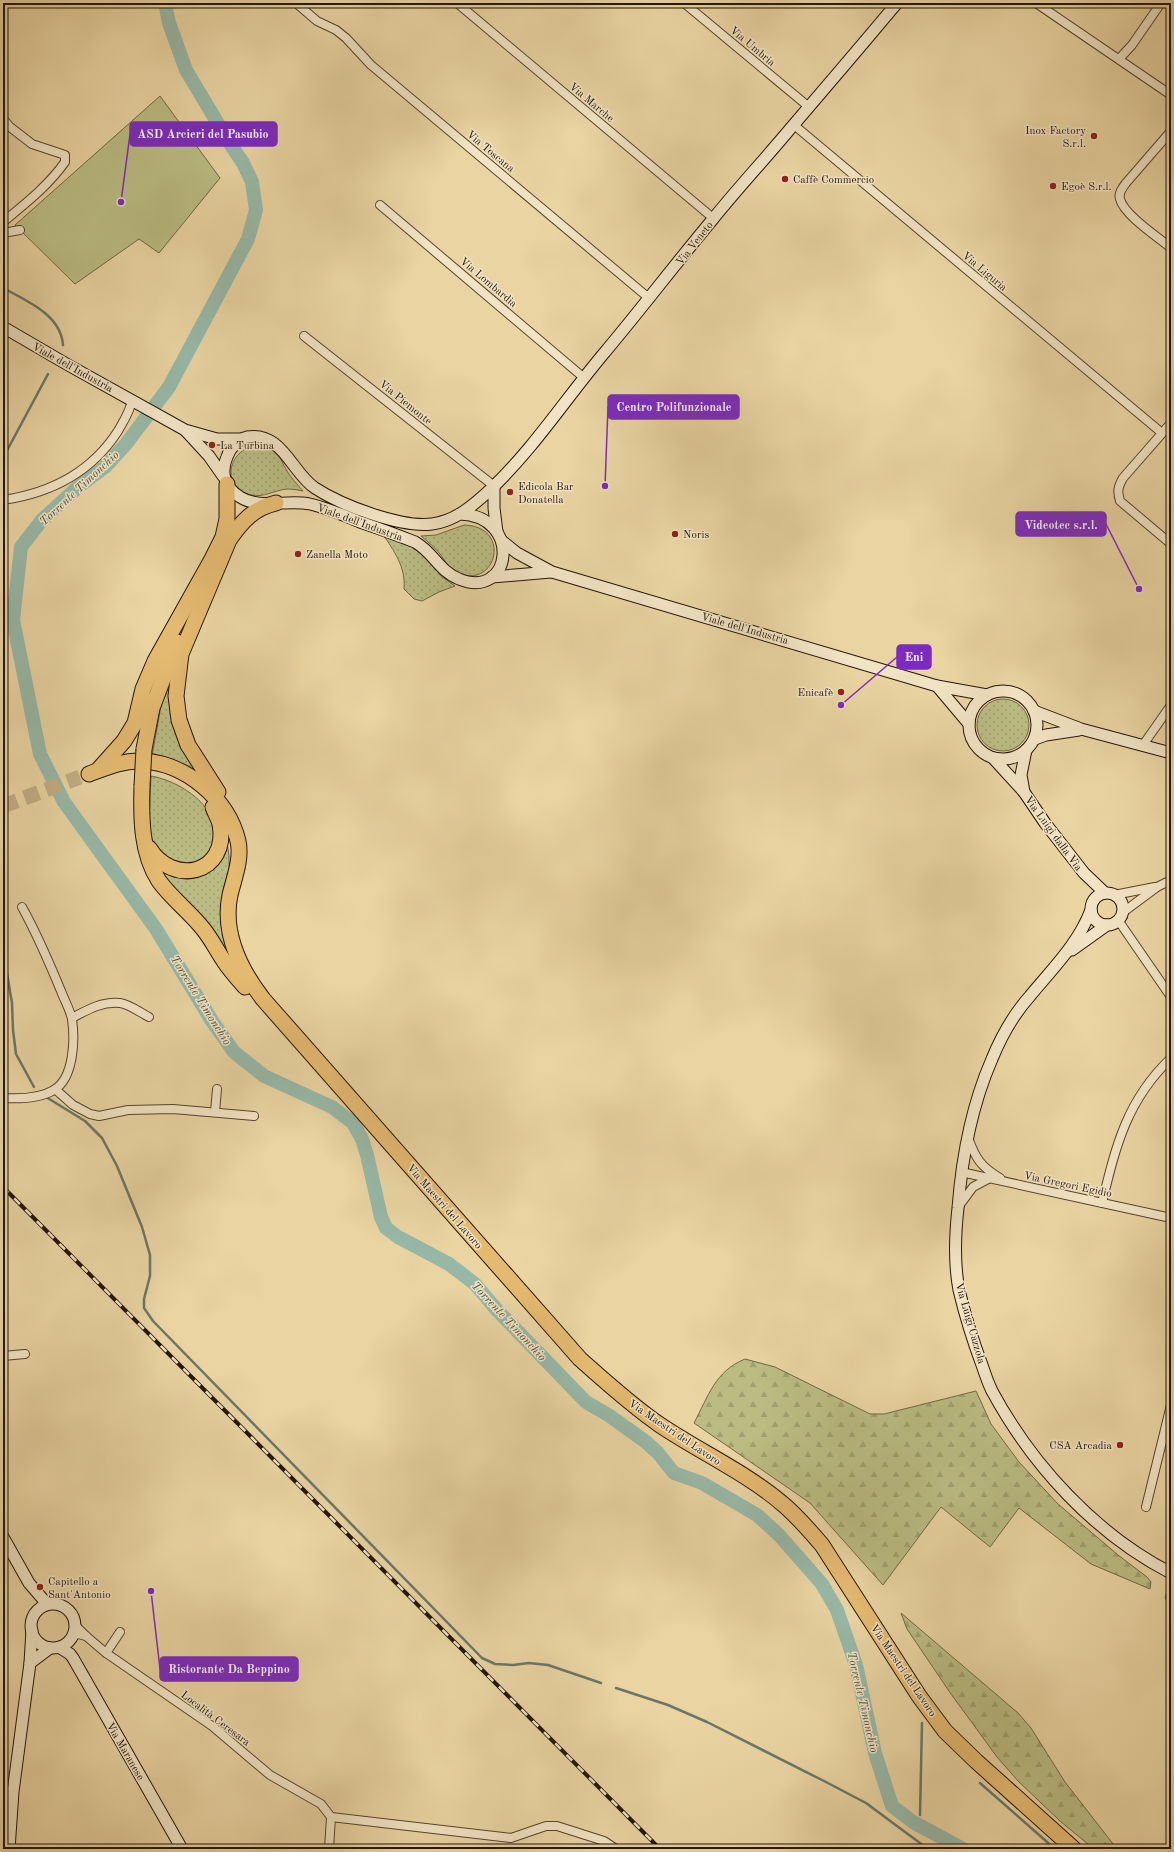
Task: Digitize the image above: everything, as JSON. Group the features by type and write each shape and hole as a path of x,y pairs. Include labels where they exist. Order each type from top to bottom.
{"highway":[{"path":"225,480 227,519 226,538 181,654 176,696 179,720 188,745 228,807 236,828 238,842"},
{"path":"88,774 124,741 134,723 143,689 155,661 211,560 226,538 249,516 262,507 276,503"},
{"path":"226,538 177,641 152,708 144,749 142,786 142,815 145,842 151,865 159,881 194,917 244,986 289,1036 316,1059"},
{"path":"88,774 114,765 142,761 172,767 196,781 217,800 227,814 238,842"},
{"path":"88,774 130,769 169,774 187,784 213,807 225,824 232,848 234,879"},
{"path":"145,842 153,854 161,862 175,870 187,872 201,869 214,859 219,848 220,824 213,807"},
{"name":"Via Maestri del Lavoro","path":"238,842 238,864 230,896 230,930 233,947 240,965 263,999 580,1359 620,1395 660,1425 763,1489 784,1505 804,1525 822,1545 919,1696 946,1731 976,1761 1074,1849"}],"main road":[{"name":"Via Veneto","path":"460,514 494,486 525,452 584,377 650,299 713,218 898,3"},
{"name":"Viale dell'Industria","path":"3,327 52,356 186,430 216,439 242,439 252,437 273,443 282,450 304,479 314,487 342,501 374,514 394,521 427,525 442,522 460,514 470,515 479,518 516,553 552,572 937,686 988,695 1000,692 1014,693 1025,700 1034,710 1081,729 1171,753"},
{"name":"Viale dell'Industria","path":"186,430 209,456 236,494 243,499 260,503 292,502 311,504 411,540 422,546 446,572 461,580 472,583 492,578 552,572"},
{"path":"225,480 224,466 229,452 242,439"},
{"path":"492,578 503,561 504,553 494,508 494,486"},
{"path":"937,686 970,724"},
{"path":"988,695 978,702 972,712 970,732 976,744 985,754 993,758 1011,758 1026,750 1034,739 1037,725 1034,710"},
{"name":"Viale dell'Industria","path":"1034,739 1046,735 1081,729"},
{"name":"Via Luigi dalla Via","path":"1024,792 1021,775 1026,750"},
{"name":"Via Luigi dalla Via","path":"993,758 1024,792 1045,823 1084,873 1110,894"},
{"name":"Via Luigi dalla Via","path":"1084,873 1092,905"},
{"path":"1100,894 1110,894 1121,901 1120,917 1107,925 1102,924 1094,918 1092,905 1100,894"},
{"name":"Via Luigi Cazzola","path":"1092,905 1086,923 1068,952 1023,1005 1006,1032 982,1084 967,1134 961,1172 956,1264 959,1290 974,1344 991,1389 1021,1439 1064,1492 1094,1520 1133,1549 1171,1573"},
{"name":"Via Luigi Cazzola","path":"1068,952 1107,925"},
{"path":"4,1542 43,1607"},
{"path":"9,1849 13,1792 30,1663 32,1619 43,1607 53,1603 64,1606 73,1614 74,1634 70,1654"},
{"path":"32,1630 40,1644 54,1648"},
{"path":"30,1663 74,1634"},
{"name":"Via Maranese","path":"54,1648 70,1654 182,1849"}],"street":[{"name":"Via Toscana","path":"296,3 317,21 336,30 346,38 371,65 650,299"},
{"name":"Via Marche","path":"456,3 713,218"},
{"name":"Via Umbria","path":"684,3 808,107"},
{"path":"1036,3 1171,95"},
{"path":"1119,59 1132,44 1161,3"},
{"path":"3,119 10,127 32,144 65,155 65,162 36,196 3,222"},
{"name":"Via Liguria","path":"794,125 1162,433"},
{"path":"1171,132 1126,182 1120,191 1119,199 1126,210 1171,248"},
{"name":"Via Lombardia","path":"380,205 584,377"},
{"path":"3,233 20,230"},
{"name":"Via Piemonte","path":"304,336 494,486"},
{"path":"3,500 44,491 64,482 82,471 95,460 110,443 135,402"},
{"path":"1171,423 1123,478 1118,486 1117,493 1120,501 1171,544"},
{"path":"1143,745 1171,705"},
{"path":"1171,880 1157,887 1120,917 1171,996"},
{"path":"1110,894 1157,887"},
{"path":"3,1098 16,1099 40,1096 52,1091 69,1072 73,1048 72,1018 40,940 22,907"},
{"path":"72,1018 102,1004 121,1003 149,1017"},
{"path":"1102,1203 1114,1154 1135,1102 1148,1082 1171,1058"},
{"path":"215,1112 217,1089"},
{"path":"52,1091 73,1105 90,1114 98,1116 128,1110 146,1109 189,1109 254,1116"},
{"path":"967,1134 978,1161 984,1168 1008,1183"},
{"name":"Via Gregori Egidio","path":"961,1172 1171,1218"},
{"path":"958,1208 973,1187 988,1178"},
{"path":"3,1356 25,1354"},
{"path":"1146,1507 1171,1406"},
{"path":"106,1653 120,1632"},
{"name":"Località Ceresara","path":"74,1634 86,1636 106,1653 212,1726 270,1775 321,1804 331,1817"},
{"path":"329,1849 331,1817 512,1838 546,1826 557,1826 604,1841 616,1849"}],"green space":[{"path":"160,96 220,178 159,253 139,239 75,284 15,225"},
{"path":"260,444 271,448 278,454 289,474 303,491 287,489 256,496 241,490 234,484 231,476 235,460 241,452 249,447"},
{"path":"464,525 479,528 489,535 493,544 494,555 490,564 483,572 473,576 460,574 453,571 433,546 421,536 436,535"},
{"path":"382,533 406,542 423,552 441,576 455,586 422,601 414,599 404,589 401,566 395,553"},
{"path":"173,673 191,762 196,772 152,756 161,706"},
{"path":"1003,699 1013,701 1021,707 1027,715 1029,725 1027,735 1021,743 1013,749 1003,751 993,749 985,743 979,735 977,725 979,715 985,707 993,701"},
{"path":"151,776 175,784 187,791 207,810 213,821 215,834 213,847 197,865 172,865 153,844 149,826"},
{"path":"227,841 229,856 230,957 170,888 156,866 199,874"},
{"path":"745,1359 775,1367 870,1414 884,1414 976,1391 991,1424 1019,1462 1058,1504 1118,1555 1147,1577 1151,1582 1150,1589 1091,1564 1019,1508 990,1547 941,1507 883,1585 810,1503 694,1423 708,1394 719,1378 726,1370"},
{"path":"1170,1588 1171,1607 1165,1598 1167,1591"},
{"path":"901,1613 1018,1713 1031,1728 1065,1782 1117,1849 1094,1849 1060,1821 1018,1781 997,1757 951,1694 907,1629"}],"waterway":[{"name":"Torrente Timonchio","path":"165,3 169,23 186,70 243,163 252,182 256,210 248,239 169,387 126,444 105,467 78,487 42,520 21,547 13,620 40,754 64,802 156,929 212,1021 234,1052 264,1076 332,1107 353,1123 362,1139 381,1217 386,1228 398,1237 449,1264 475,1284 496,1309 586,1402 610,1416 646,1442 658,1453 674,1473 702,1483 757,1515 779,1535 822,1584 837,1610 856,1665 875,1753 892,1806 913,1822 963,1849"},
{"path":"3,288 32,304 49,317 61,334 63,345"},
{"path":"3,458 48,374"},
{"path":"3,950 12,1003 16,1054 34,1087"},
{"path":"46,1097 85,1121 102,1138 117,1166 142,1227 150,1255 150,1276 144,1299 144,1308 153,1321 482,1658 495,1664 513,1665 529,1663 548,1665 601,1683"},
{"path":"616,1688 668,1705 707,1722 824,1781 866,1803 928,1849"},
{"path":"920,1815 922,1723"},
{"path":"980,1783 1055,1849"}],"tunnel":[{"path":"3,806 80,777"}],"railway":[{"path":"3,1187 660,1849"}],"place":[{"name":"Inox Factory S.r.l.","path":"1094,136"},
{"name":"Caffè Commercio","path":"785,179"},
{"name":"Egoè S.r.l.","path":"1053,186"},
{"name":"ASD Arcieri del Pasubio","path":"121,202"},
{"name":"La Turbina","path":"212,445"},
{"name":"Centro Polifunzionale","path":"605,486"},
{"name":"Edicola Bar Donatella","path":"510,492"},
{"name":"Noris","path":"675,534"},
{"name":"Zanella Moto","path":"298,554"},
{"name":"Videotec s.r.l.","path":"1139,589"},
{"name":"Enicafè","path":"841,692"},
{"name":"Eni","path":"841,705"},
{"name":"CSA Arcadia","path":"1120,1445"},
{"name":"Capitello a Sant'Antonio","path":"40,1587"},
{"name":"Ristorante Da Beppino","path":"151,1591"}]}
